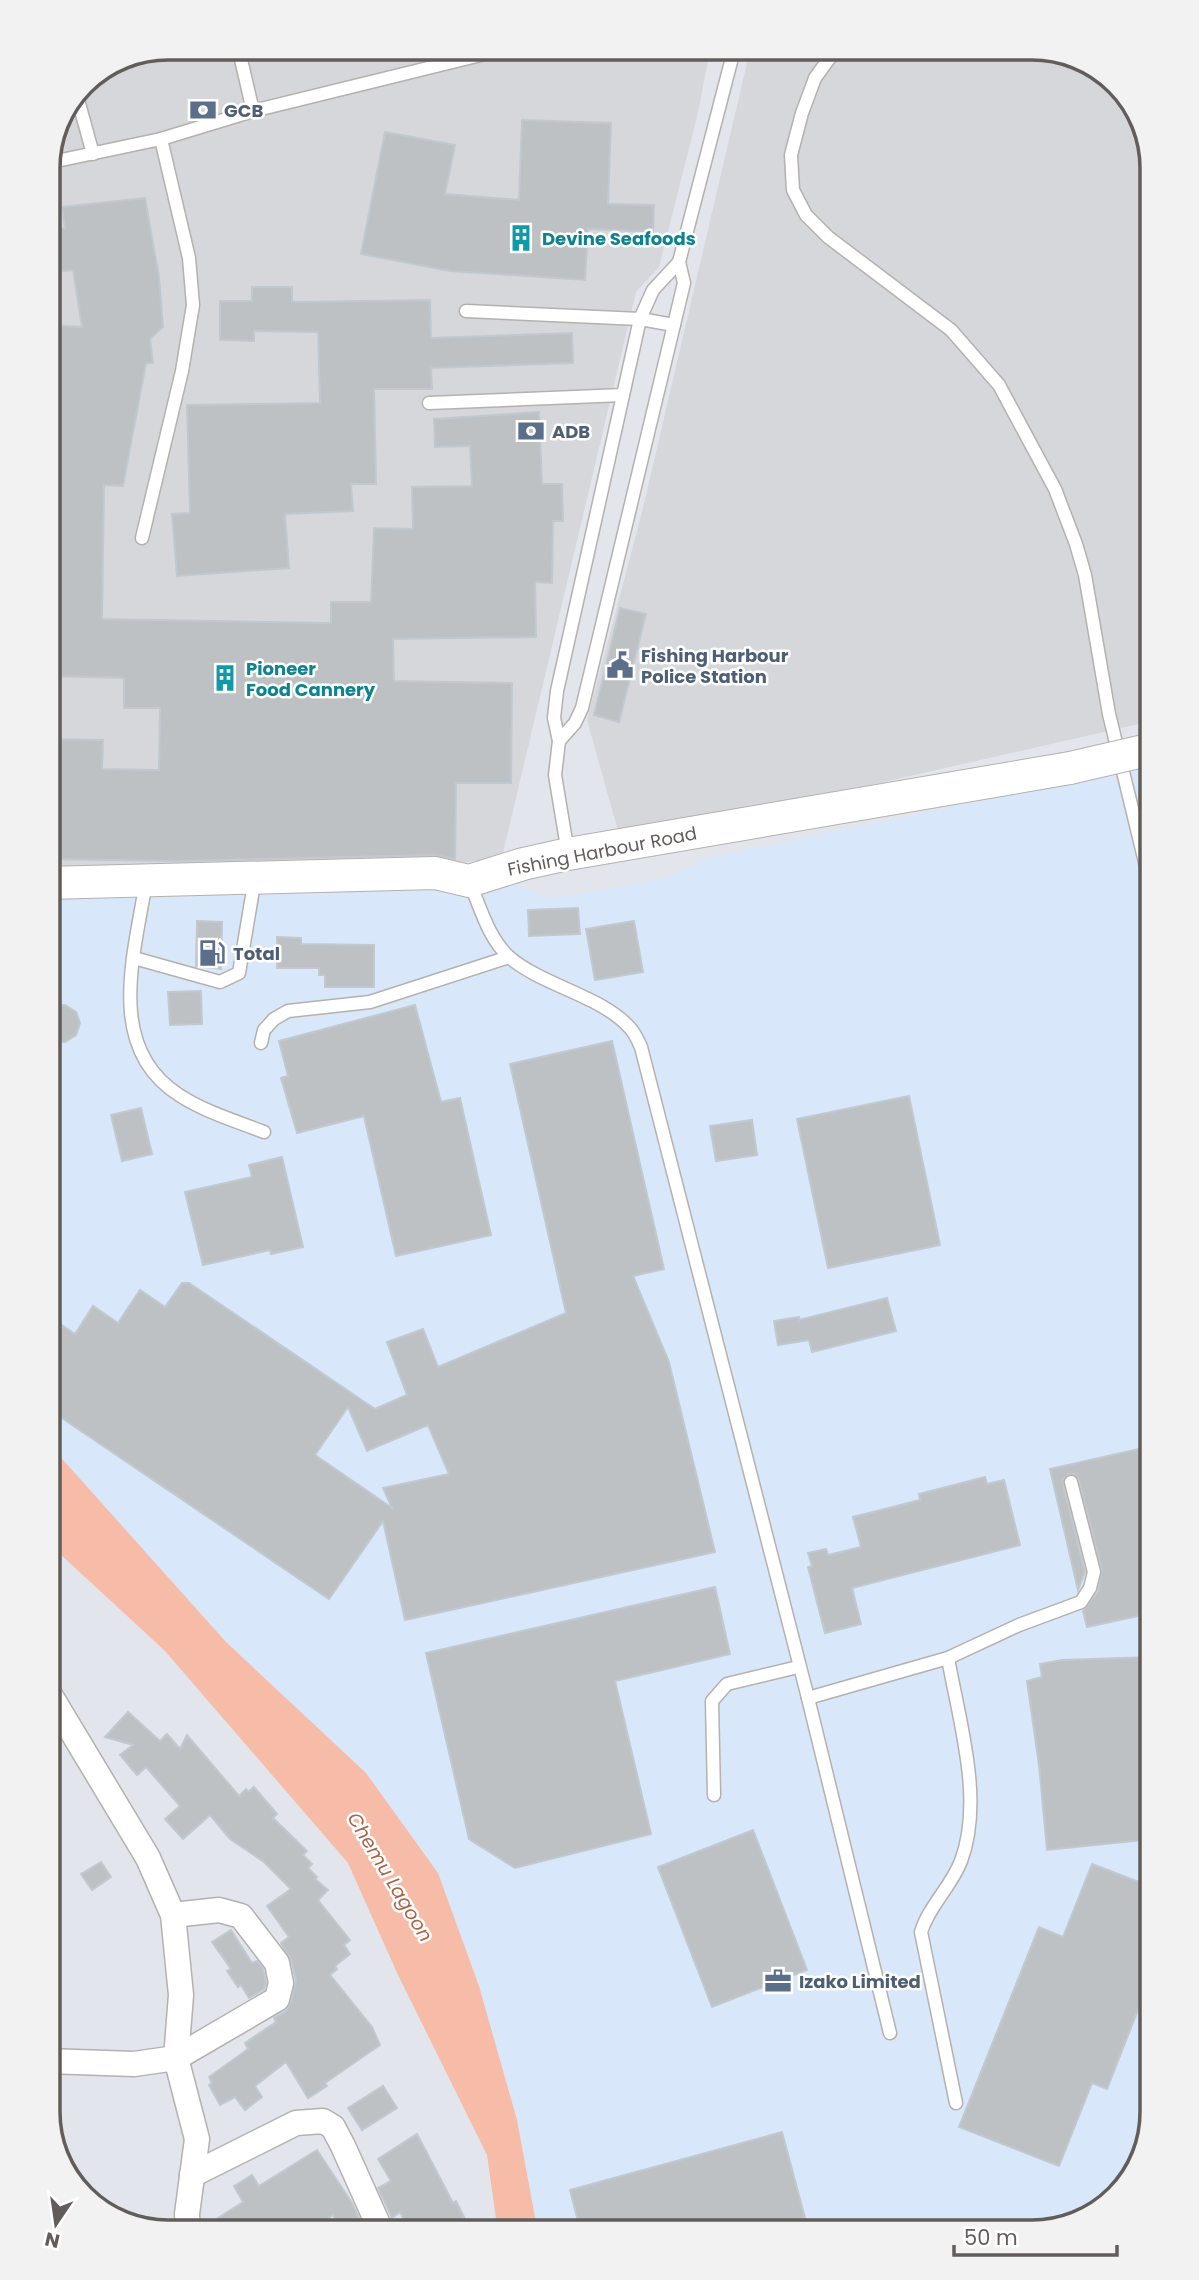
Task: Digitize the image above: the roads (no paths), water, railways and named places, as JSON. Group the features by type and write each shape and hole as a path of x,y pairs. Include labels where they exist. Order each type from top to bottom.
{"street":[{"name":"Fishing Harbour Road","path":"469,881 523,864 568,854 1070,768 1140,752"},
{"path":"60,883 435,873 469,881"},
{"path":"60,1712 148,1858 173,1915 181,1995 176,2058 197,2138 187,2220"},
{"path":"60,2061 134,2064 176,2058 277,1999 281,1983 277,1963 241,1916 219,1910 173,1915"},
{"path":"192,2175 296,2123 323,2121 333,2127 376,2220"}],"lane":[{"path":"241,60 253,111"},
{"path":"60,160 162,139 253,111 446,60"},
{"path":"559,741 575,723 582,708 684,283 679,262 731,60"},
{"path":"829,60 816,78 802,113 791,155 793,190 806,215 828,237 951,330 968,347 999,385 1055,489 1085,575 1109,714 1140,842"},
{"path":"80,106 93,153"},
{"path":"142,538 182,371 193,305 189,258 162,139"},
{"path":"568,854 555,775 559,741 554,718 557,691 640,319 653,289 679,262"},
{"path":"466,311 640,319 674,325"},
{"path":"429,403 623,395"},
{"path":"134,958 220,982 239,973 255,878"},
{"path":"146,880 130,981 131,1021 136,1046 158,1077 179,1095 264,1132"},
{"path":"469,881 493,937 509,957 534,973 615,1014 632,1030 641,1047 890,2033"},
{"path":"261,1043 264,1030 274,1018 288,1011 370,1002 509,957"},
{"path":"807,1698 948,1658 1019,1625 1082,1602 1090,1588 1094,1572 1071,1482"},
{"path":"948,1658 970,1781 968,1832 960,1863 926,1917 921,1932 956,2103"},
{"path":"714,1795 712,1701 727,1684 799,1667"}],"water":[{"name":"Chemu Lagoon","path":"60,1457 226,1642 366,1773 438,1873 479,1986 517,2120 536,2220 496,2220 487,2155 398,1975 348,1863 165,1651 60,1554"}],"place":[{"name":"GCB","path":"203,110"},
{"name":"Devine Seafoods","path":"521,238"},
{"name":"ADB","path":"531,431"},
{"name":"Fishing Harbour Police Station","path":"620,665"},
{"name":"Pioneer Food Cannery","path":"225,678"},
{"name":"Total","path":"212,953"},
{"name":"Izako Limited","path":"778,1981"}]}
